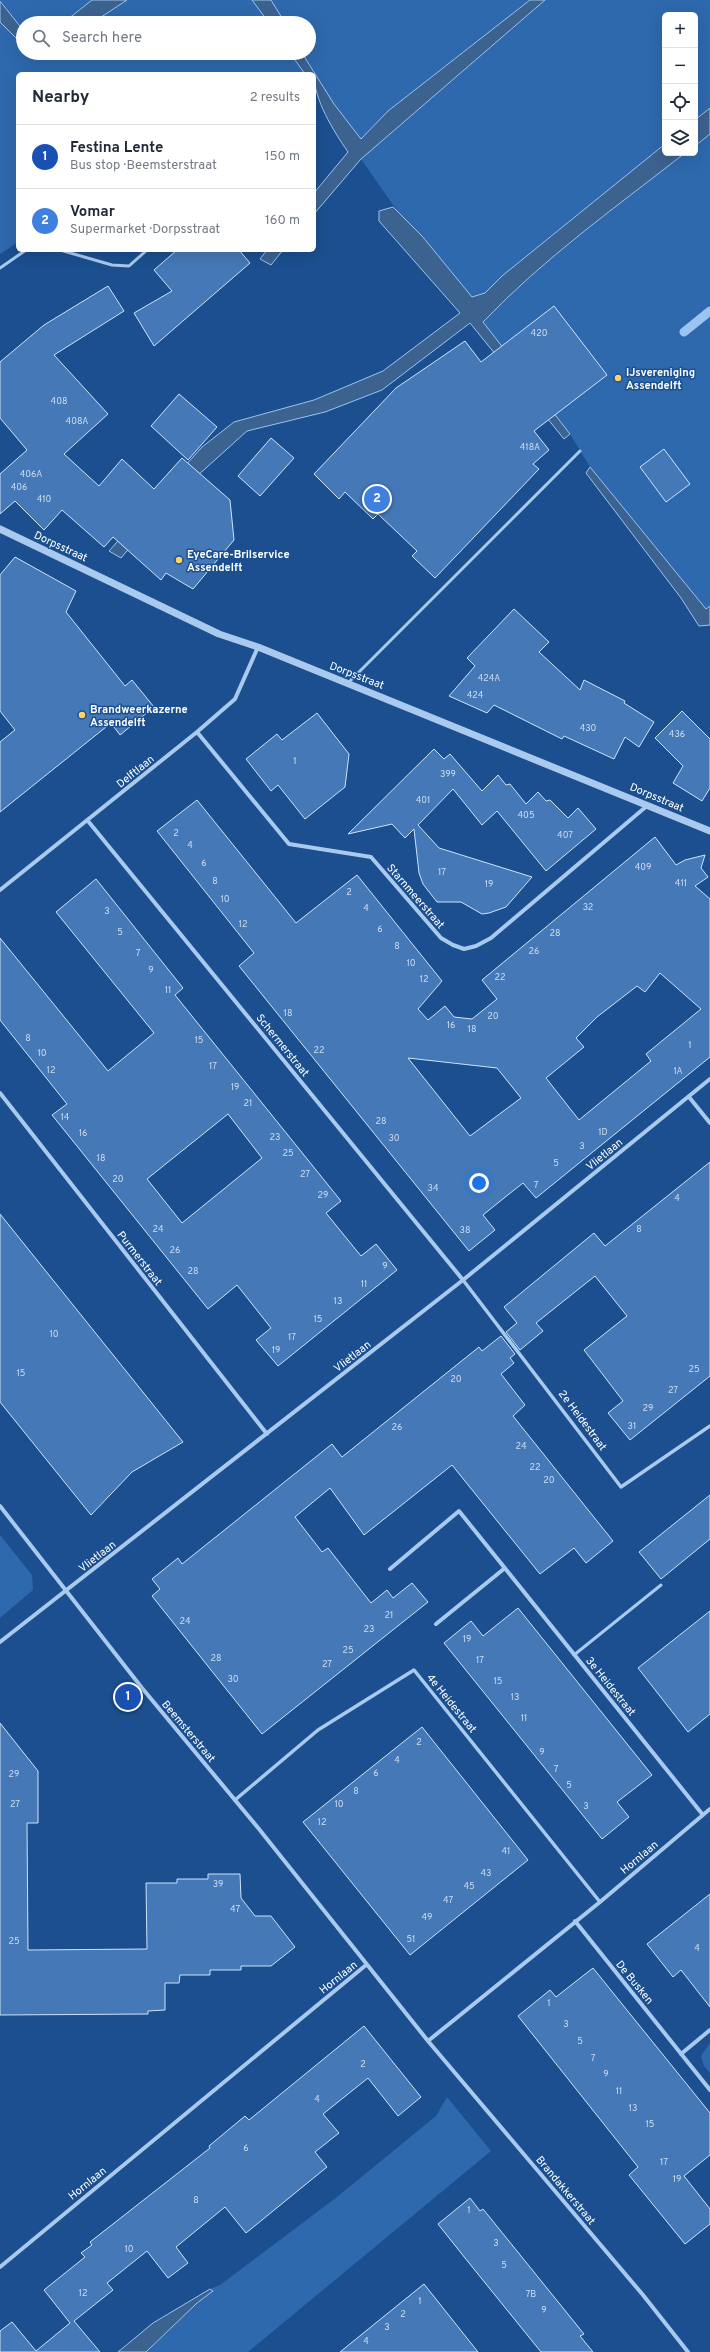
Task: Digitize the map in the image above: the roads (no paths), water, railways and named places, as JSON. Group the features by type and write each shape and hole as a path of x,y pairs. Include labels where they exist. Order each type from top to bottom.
{"street":[{"name":"Dorpsstraat","path":"0,529 219,634 258,647 348,683 710,831"},
{"name":"Delftlaan","path":"0,890 88,821 235,699 258,647"},
{"name":"Starnmeerstraat","path":"197,732 288,844 371,857 440,938 464,949 476,946 491,938 649,805"},
{"name":"Schermerstraat","path":"88,821 463,1280"},
{"name":"Vlietlaan","path":"0,1642 463,1280 710,1079"},
{"name":"Purmerstraat","path":"0,1092 267,1434"},
{"path":"689,1096 710,1123"},
{"name":"2e Heidestraat","path":"463,1280 621,1487 710,1426"},
{"name":"Beemsterstraat","path":"0,1506 142,1688 235,1800 366,1965"},
{"name":"3e Heidestraat","path":"390,1569 459,1511 703,1815"},
{"path":"436,1624 505,1568"},
{"name":"4e Heidestraat","path":"235,1800 318,1730 414,1670 600,1902"},
{"name":"Hornlaan","path":"0,2267 366,1965 428,2041 600,1902 710,1809"},
{"name":"De Busken","path":"575,1921 710,2090"},
{"path":"681,2054 710,2030"},
{"name":"Brandakkerstraat","path":"428,2041 643,2295 688,2352"}],"lane":[{"path":"0,268 23,252"},
{"path":"67,252 112,265 129,266 145,252"},
{"path":"348,683 580,451"},
{"path":"574,1655 661,1585"}],"waterway":[{"path":"684,332 710,311"}],"place":[{"name":"IJsvereniging Assendelft","path":"618,378"},
{"name":"Vomar","path":"377,499"},
{"name":"EyeCare-Brilservice Assendelft","path":"179,560"},
{"name":"Brandweerkazerne Assendelft","path":"82,715"},
{"name":"Festina Lente","path":"128,1697"}]}
